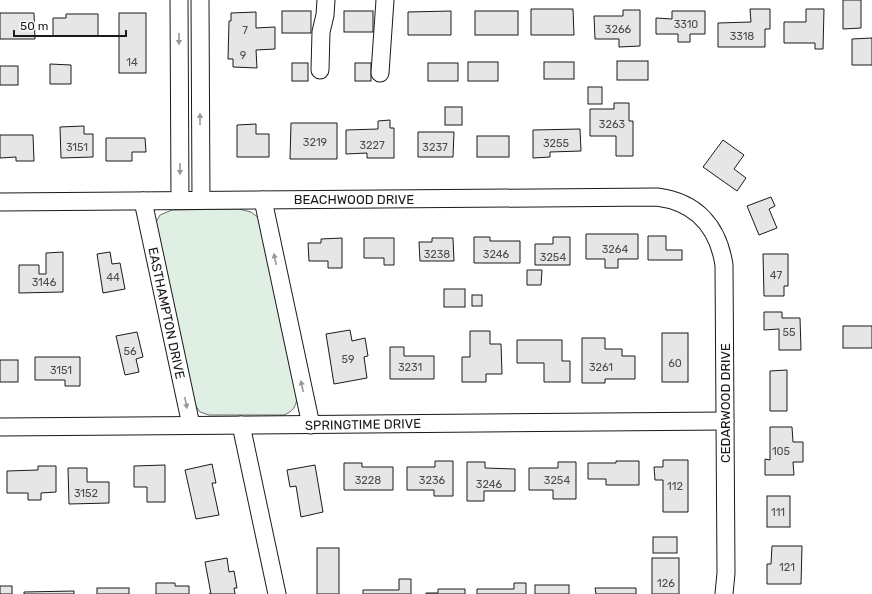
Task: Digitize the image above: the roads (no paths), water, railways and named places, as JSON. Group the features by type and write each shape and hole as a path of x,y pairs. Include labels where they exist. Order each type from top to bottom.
{"street":[{"path":"179,0 180,200"},
{"path":"200,0 201,200"},
{"path":"320,70 321,32 326,15 326,0"},
{"path":"380,73 385,0"},
{"name":"BEACHWOOD DRIVE","path":"0,202 657,197 681,202 703,218"},
{"path":"263,200 310,424"},
{"name":"EASTHAMPTON DRIVE","path":"143,201 191,425"},
{"name":"CEDARWOOD DRIVE","path":"703,218 716,235 724,264 726,577 724,594"},
{"name":"SPRINGTIME DRIVE","path":"0,427 725,421"},
{"path":"241,425 277,594"}]}
